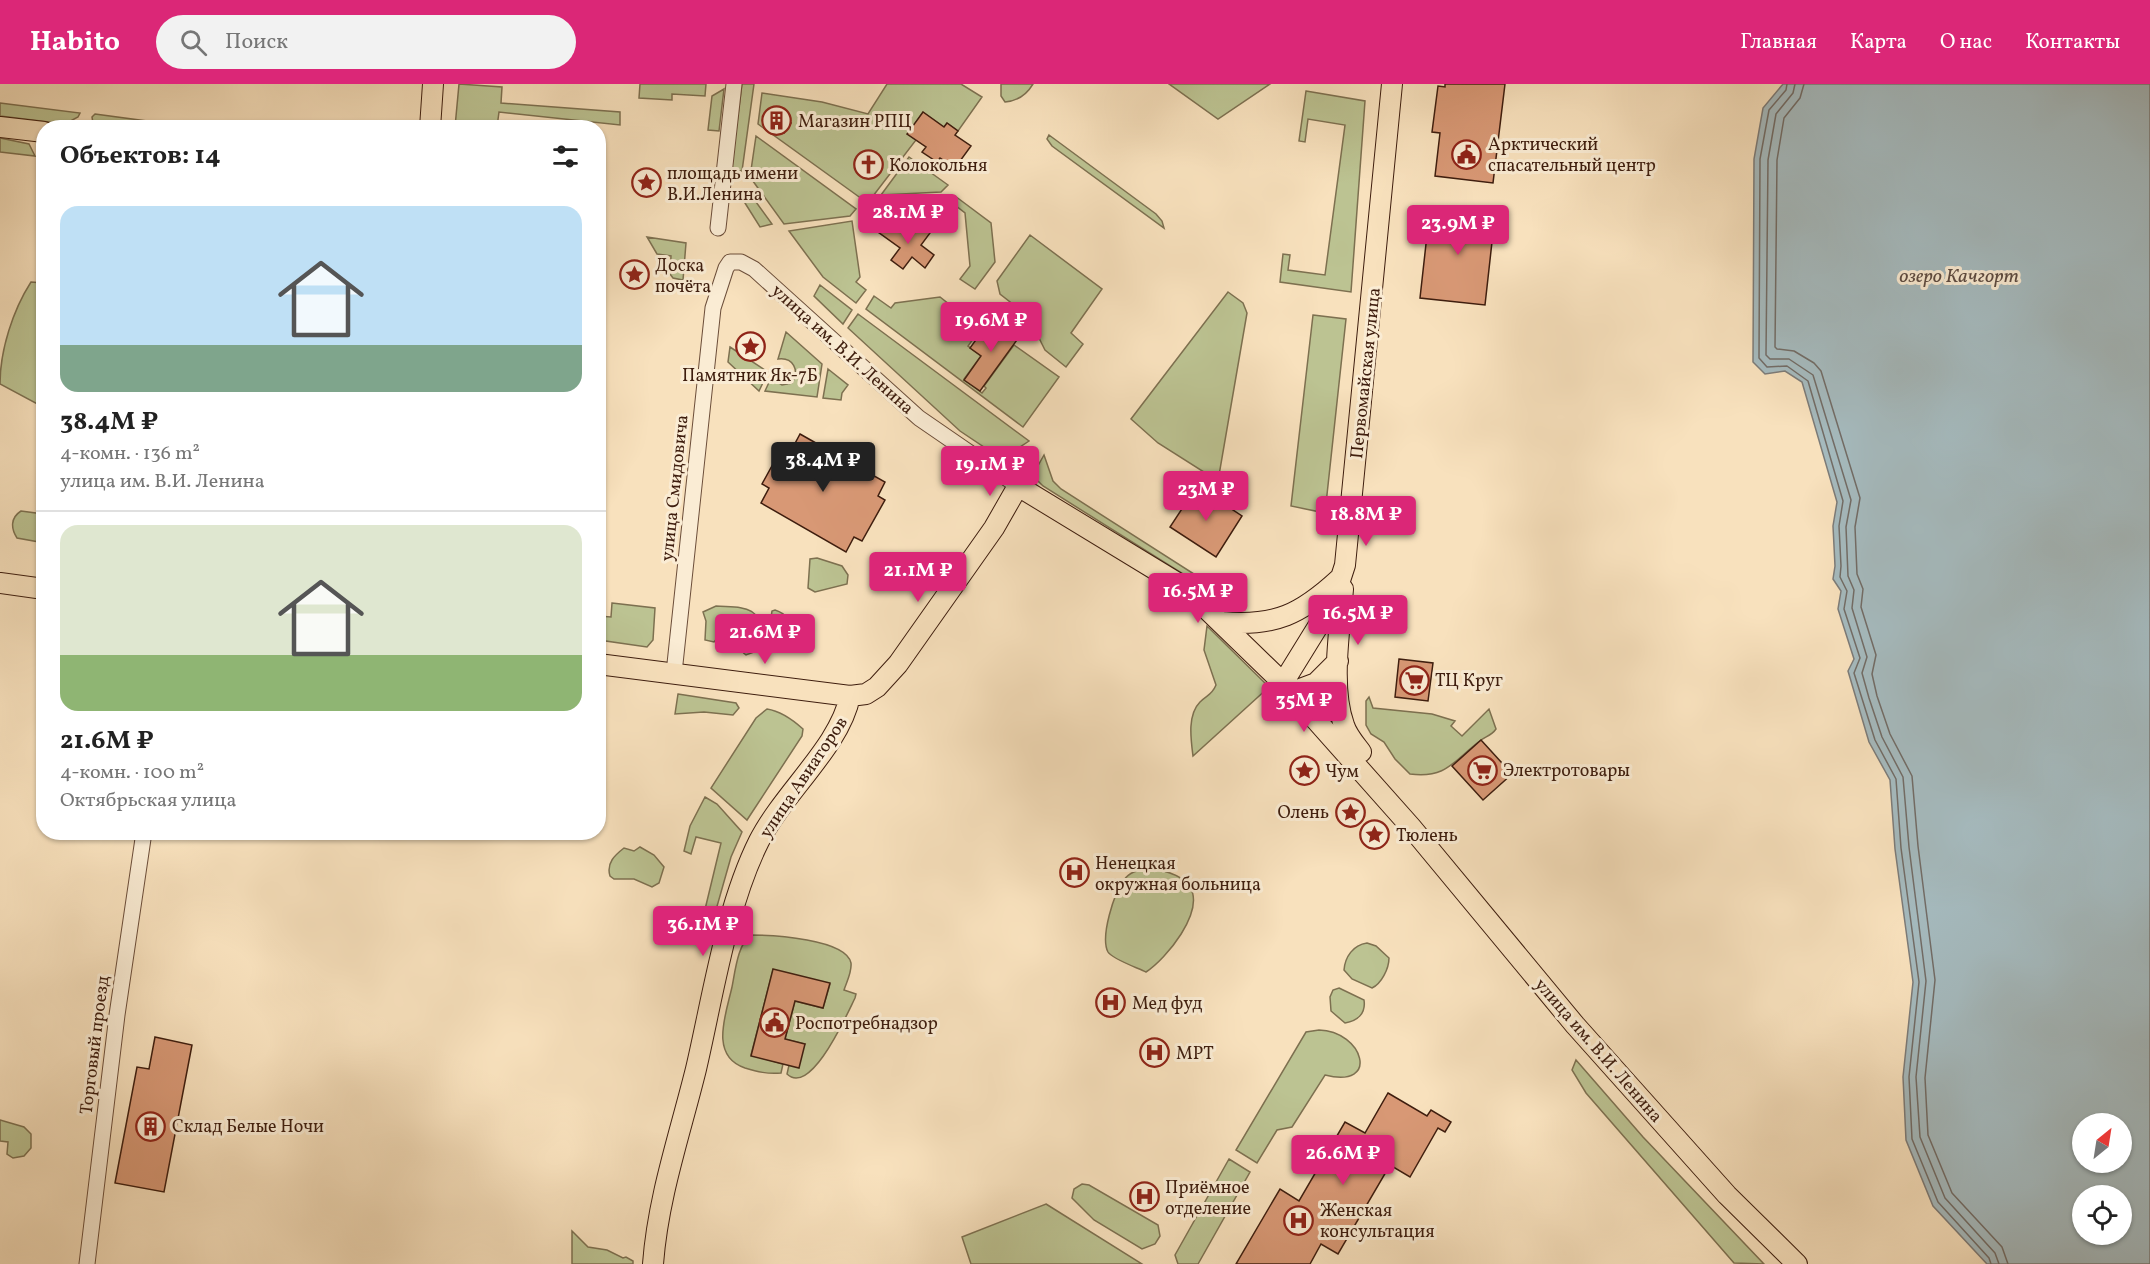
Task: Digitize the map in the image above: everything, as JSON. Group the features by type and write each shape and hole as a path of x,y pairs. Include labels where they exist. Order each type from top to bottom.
{"main road":[{"path":"431,120 433,84"},
{"name":"Первомайская улица","path":"1288,687 1333,602 1343,571 1392,84"},
{"path":"0,127 36,131"},
{"name":"улица им. В.И. Ленина","path":"1018,486 1184,587 1288,687 1411,827 1582,1034 1727,1195 1797,1264"},
{"name":"улица Авиаторов","path":"653,1264 656,1225 666,1182 687,1105 733,912 747,869 776,811 842,723 850,696 866,694 877,687 893,670 994,528 1018,486"},
{"path":"1222,622 1248,625 1283,619 1302,609 1343,571"},
{"path":"1343,571 1338,661 1339,704 1343,723 1348,735 1411,827"},
{"path":"0,584 36,589"},
{"path":"1288,687 1316,683 1338,661"},
{"path":"606,665 850,696"}],"street":[{"path":"718,228 734,84"},
{"name":"улица им. В.И. Ленина","path":"713,308 730,262 741,262 754,269 920,418 1018,486"},
{"name":"улица Смидовича","path":"674,673 713,308"},
{"name":"Торговый проезд","path":"87,1264 116,1025 143,840"}],"green space":[{"path":"459,84 502,87 501,103 620,112 620,125 606,123 606,120 573,120 499,112 498,120 456,120"},
{"path":"640,84 706,84 705,96 672,94 672,100 639,98"},
{"path":"742,84 754,84 742,171 731,170"},
{"path":"887,84 961,84 982,97 958,131 947,123 944,127 923,112 908,134 916,140 873,196 862,199 758,124 762,93 822,102 868,114"},
{"path":"1001,84 1033,84 1021,96 1005,102 1001,96"},
{"path":"1169,84 1270,84 1218,119"},
{"path":"724,89 719,131 708,130 712,96"},
{"path":"1306,91 1365,101 1351,292 1280,282 1283,254 1290,255 1288,270 1325,275 1345,125 1308,119 1305,142 1299,141"},
{"path":"0,103 80,113 72,120 36,120 0,116"},
{"path":"95,114 139,120 92,120"},
{"path":"1049,135 1156,214 1164,228 1052,146 1047,139"},
{"path":"756,136 856,209 850,216 784,224 750,177"},
{"path":"0,138 29,144 35,156 0,152"},
{"path":"909,157 948,185 941,192 881,195"},
{"path":"748,191 772,224 760,227 745,203"},
{"path":"955,196 991,223 995,262 975,289 960,279 970,266 965,213 951,202"},
{"path":"852,221 860,277 856,282 866,290 856,303 823,277 789,231"},
{"path":"1030,235 1102,289 1071,333 1083,344 1066,367 1045,350 1028,316 1000,294 997,281"},
{"path":"647,237 686,243 683,280 673,278 670,274 671,256 657,254"},
{"path":"31,282 36,282 36,403 0,384 5,344"},
{"path":"820,285 852,310 843,324 814,296"},
{"path":"1228,292 1243,303 1247,313 1218,481 1158,443 1131,419"},
{"path":"874,296 891,308 895,303 940,297 949,304 967,306 987,320 968,346 981,356 964,379 982,393 986,388 984,386 1014,345 1059,377 1023,427 866,309"},
{"path":"858,314 1029,441 1002,459 960,431 848,328"},
{"path":"1313,315 1346,319 1325,513 1291,506"},
{"path":"786,332 822,364 817,397 765,391 771,378 782,385 792,383 794,378 794,365 788,360 778,359"},
{"path":"730,347 768,372 759,391 728,362"},
{"path":"828,369 848,385 842,393 841,400 823,398"},
{"path":"1044,455 1053,481 1061,489 1194,574 1191,579 1043,486 1037,480 1035,471"},
{"path":"21,511 36,513 36,541 17,538 13,524 17,514"},
{"path":"817,558 842,566 848,575 847,584 815,592 808,588 810,559"},
{"path":"612,603 655,608 653,640 647,647 606,641 606,617 611,617"},
{"path":"716,606 742,608 754,613 765,638 757,651 746,655 726,635 721,634 714,642 705,640 706,621 703,612"},
{"path":"775,610 786,616 790,622 792,633 788,640 778,637 772,625 772,611"},
{"path":"1207,626 1269,687 1193,756 1191,728 1193,714 1196,707 1216,685 1204,650"},
{"path":"678,694 736,703 739,708 733,715 704,712 675,714"},
{"path":"1369,697 1373,708 1432,714 1455,721 1451,726 1462,736 1489,709 1496,729 1442,771 1423,775 1410,774 1395,759 1384,742 1371,734 1366,725 1366,701"},
{"path":"767,709 795,722 803,729 802,736 747,820 711,788 756,718"},
{"path":"705,797 717,804 742,832 731,857 712,924 702,932 692,934 683,930 676,920 701,926 721,843 696,837 691,854 684,851 690,826"},
{"path":"640,847 654,855 664,867 659,883 652,887 634,879 614,879 610,876 610,863 617,854 624,848 634,851"},
{"path":"1149,868 1166,871 1182,879 1190,887 1193,897 1192,909 1181,934 1163,957 1146,972 1110,955 1106,945 1106,936 1112,905 1120,886 1132,873"},
{"path":"751,935 807,940 823,944 836,948 846,955 851,963 844,990 856,994 855,998 827,1051 807,1074 796,1078 787,1074 789,1065 805,1044 785,1039 795,1001 823,1008 830,984 773,970 751,1055 783,1064 781,1073 758,1072 734,1062 727,1054 723,1044 724,1021 738,958 743,944"},
{"path":"1367,943 1376,946 1389,958 1384,976 1372,988 1352,979 1344,970 1351,952"},
{"path":"1339,988 1364,1000 1364,1009 1357,1018 1350,1022 1345,1023 1331,1011 1330,997 1333,990"},
{"path":"1319,1030 1334,1033 1346,1039 1355,1048 1360,1058 1359,1067 1354,1074 1343,1077 1325,1075 1292,1127 1277,1130 1257,1163 1236,1150 1306,1032"},
{"path":"1576,1060 1643,1137 1764,1264 1734,1263 1586,1093 1572,1070"},
{"path":"0,1120 24,1127 31,1134 31,1148 24,1156 13,1158 7,1154 8,1142 0,1141"},
{"path":"1229,1159 1250,1172 1198,1264 1178,1264 1175,1255"},
{"path":"1082,1184 1089,1185 1158,1225 1160,1236 1155,1244 1142,1249 1094,1220 1072,1198 1074,1189"},
{"path":"1046,1204 1142,1264 971,1264 962,1237"},
{"path":"572,1231 588,1247 607,1250 623,1258 626,1257 633,1261 633,1264 572,1264"}],"water":[{"name":"озеро Качгорт","path":"1783,84 2150,84 2150,1264 1987,1264 1933,1206 1906,1140 1903,1077 1913,982 1895,849 1890,780 1869,742 1848,671 1854,659 1838,609 1841,591 1833,579 1835,566 1833,526 1837,502 1802,382 1785,371 1765,374 1753,362 1754,159 1763,108"}],"building":[{"name":"Арктический спасательный центр","path":"1445,84 1505,84 1493,183 1435,176 1440,133 1432,132 1438,86 1445,87"},
{"name":"Магазин РПЦ","path":"771,109 791,123 784,133 764,119"},
{"path":"923,112 944,127 947,123 958,131 955,135 971,146 955,168 940,158 937,162 922,152 926,147 907,134"},
{"name":"Колокольня","path":"865,155 879,164 870,176 857,167"},
{"path":"1430,208 1495,215 1485,305 1420,298"},
{"path":"887,220 909,236 918,224 930,233 921,245 934,255 925,268 912,257 903,269 891,260 900,248 878,232"},
{"path":"1006,322 1022,333 980,391 964,380 981,356 970,348 988,323 999,331"},
{"path":"800,434 885,482 878,496 885,500 862,541 854,537 846,552 761,503 769,488 762,484 784,444 792,449"},
{"path":"1197,486 1242,516 1216,557 1170,527"},
{"name":"ТЦ Круг","path":"1399,659 1433,663 1428,701 1395,697"},
{"name":"Электротовары","path":"1481,740 1512,774 1483,800 1452,766"},
{"name":"Роспотребнадзор","path":"773,969 830,983 823,1008 795,1001 785,1039 805,1044 799,1068 751,1056"},
{"name":"Склад Белые Ночи","path":"155,1037 192,1045 164,1192 115,1183 137,1067 149,1069"},
{"path":"1388,1093 1427,1116 1431,1110 1451,1122 1445,1132 1438,1128 1410,1177 1390,1165 1338,1254 1321,1244 1310,1264 1236,1264 1280,1189 1299,1201 1345,1122 1365,1133"}],"place":[{"name":"Магазин РПЦ","path":"777,121"},
{"name":"Арктический спасательный центр","path":"1467,154"},
{"name":"Колокольня","path":"868,165"},
{"name":"площадь имени В.И.Ленина","path":"646,183"},
{"name":"Доска почёта","path":"634,275"},
{"name":"Памятник Як-7Б","path":"750,346"},
{"name":"ТЦ Круг","path":"1414,680"},
{"name":"Электротовары","path":"1482,770"},
{"name":"Чум","path":"1304,771"},
{"name":"Олень","path":"1350,812"},
{"name":"Тюлень","path":"1375,835"},
{"name":"Ненецкая окружная больница","path":"1074,873"},
{"name":"Мед фуд","path":"1111,1003"},
{"name":"Роспотребнадзор","path":"774,1023"},
{"name":"МРТ","path":"1155,1053"},
{"name":"Склад Белые Ночи","path":"151,1126"},
{"name":"Приёмное отделение","path":"1144,1197"},
{"name":"Женская консультация","path":"1299,1220"}]}
